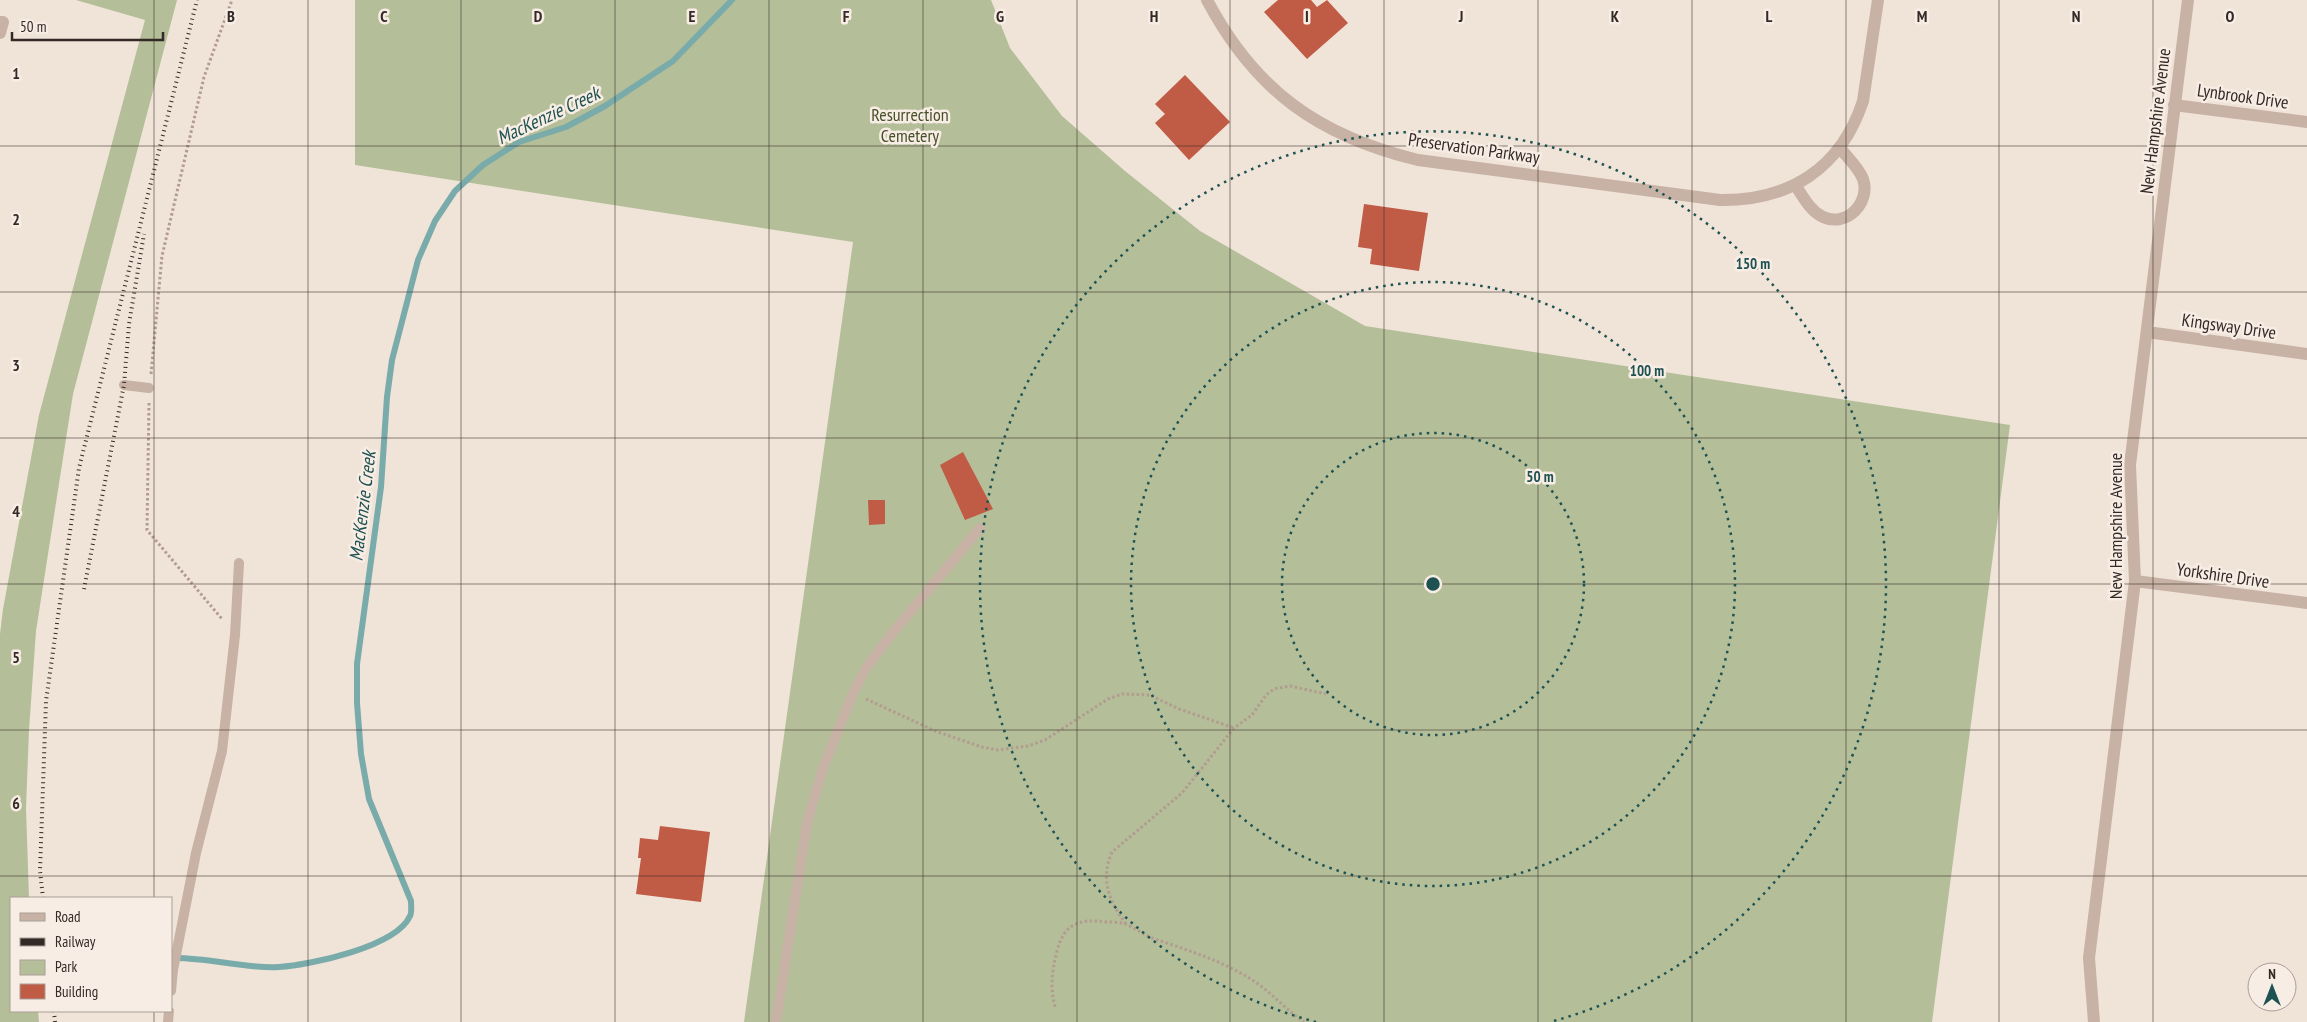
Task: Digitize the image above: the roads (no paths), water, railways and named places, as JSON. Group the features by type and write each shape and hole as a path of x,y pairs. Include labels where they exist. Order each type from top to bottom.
{"street":[{"name":"Preservation Parkway","path":"1206,0 1233,42 1258,74 1293,105 1320,124 1350,139 1382,151 1418,160 1720,200 1759,198 1795,185 1820,169 1840,148 1852,129 1863,100 1878,0"},
{"name":"New Hampshire Avenue","path":"2094,1022 2089,958 2135,581 2130,465 2188,0"},
{"name":"Lynbrook Drive","path":"2174,105 2307,122"},
{"path":"1795,185 1813,209 1824,217 1839,219 1852,214 1861,203 1865,190 1862,177 1840,148"},
{"name":"Kingsway Drive","path":"2147,332 2307,354"},
{"name":"Yorkshire Drive","path":"2135,581 2307,603"}],"lane":[{"path":"124,385 149,388"},
{"path":"776,1022 807,823 823,768 853,693 866,668 890,636 980,528"},
{"path":"172,980 196,853 222,751 235,635 238,563"}],"waterway":[{"name":"MacKenzie Creek","path":"172,958 199,959 266,967 311,963 351,952 388,937 402,927 410,916 411,901 369,799 361,754 357,703 357,664 381,487 387,397 392,360 418,260 435,221 455,191 483,165 519,142 566,127 605,106 673,61 732,0"}],"railway":[{"path":"43,897 40,871 46,701 79,468 197,0"},
{"path":"84,589 124,385 129,324 144,234"},
{"path":"54,1012 55,1022"}],"park label":[{"name":"Resurrection Cemetery","path":"910,124"}]}
